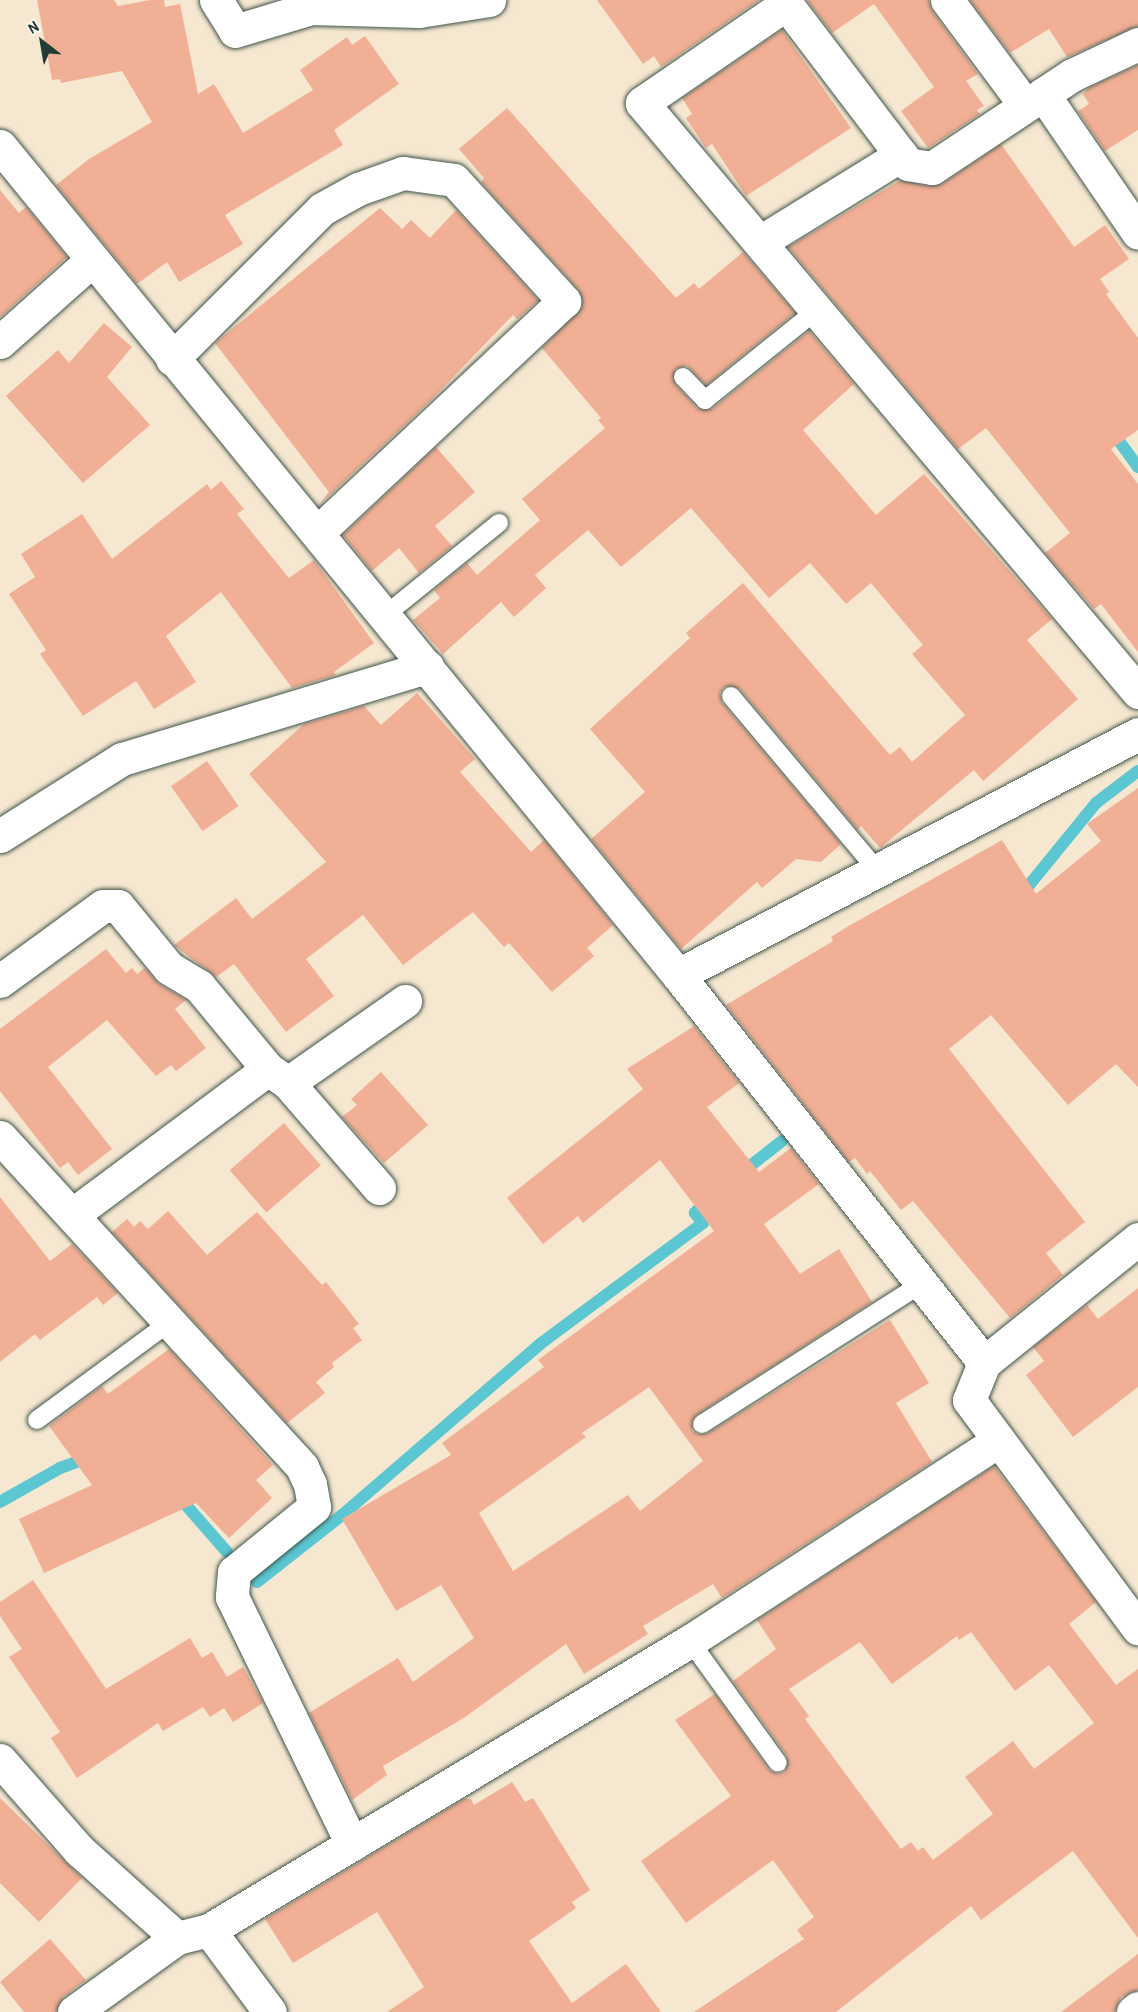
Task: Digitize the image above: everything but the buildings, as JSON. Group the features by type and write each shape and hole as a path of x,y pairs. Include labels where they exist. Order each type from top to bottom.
{"street":[{"path":"216,0 235,31 311,8 418,11 489,0"},
{"path":"947,0 1034,99 1138,233"},
{"path":"1138,44 1072,75 932,168 908,164 786,4 642,103 1138,692"},
{"path":"0,146 678,975 984,1363"},
{"path":"760,242 900,155"},
{"path":"172,359 322,209 358,189 403,172 454,180 564,301 317,533"},
{"path":"0,342 92,260"},
{"path":"0,836 122,759 427,667"},
{"path":"678,975 1138,734"},
{"path":"0,981 103,906 118,906 169,968 199,986 379,1188"},
{"path":"72,1215 278,1076 405,1001"},
{"path":"0,1137 302,1467 310,1484 314,1507 234,1572 232,1597 352,1844"},
{"path":"1138,1239 984,1363 969,1400 1138,1628"},
{"path":"74,2012 177,1938 209,1930 690,1641 998,1441"},
{"path":"1,1762 79,1850 177,1938"},
{"path":"209,1930 270,2012"},
{"path":"1133,2012 1138,2008"}],"lane":[{"path":"683,377 705,400 817,310"},
{"path":"384,616 499,523"},
{"path":"731,696 877,870"},
{"path":"702,1424 921,1284"},
{"path":"37,1420 170,1322"},
{"path":"690,1641 778,1763"}],"waterway":[{"path":"1111,430 1138,467"},
{"path":"1021,895 1096,803 1138,771"},
{"path":"740,1174 782,1141"},
{"path":"257,1582 341,1516 540,1344 703,1223 695,1213 707,1199"},
{"path":"0,1502 60,1468 90,1457"},
{"path":"178,1496 227,1552"}]}
